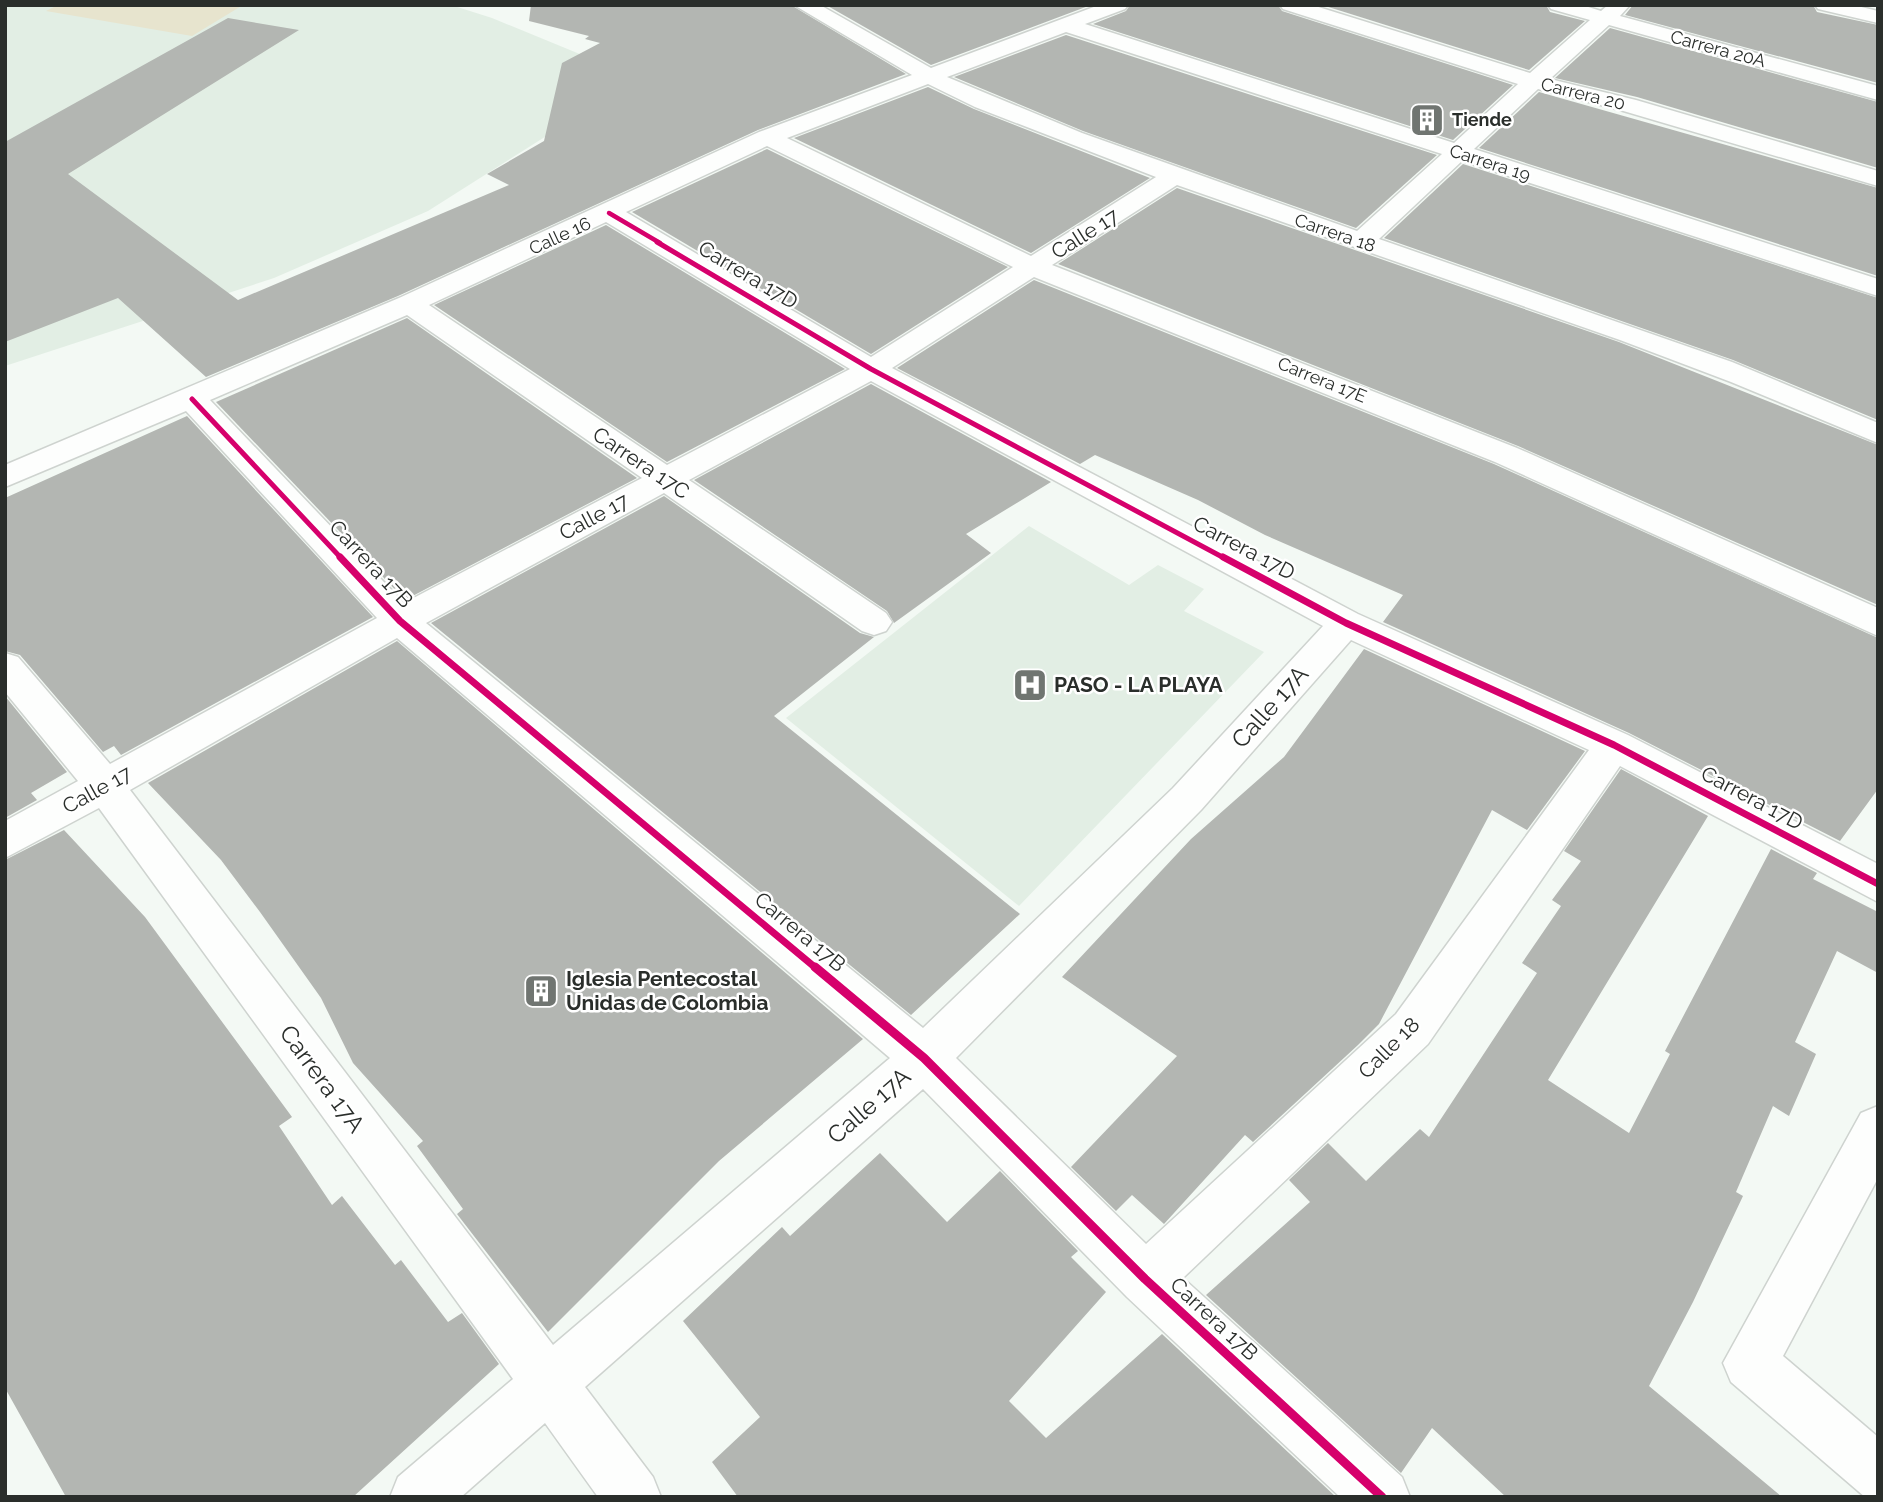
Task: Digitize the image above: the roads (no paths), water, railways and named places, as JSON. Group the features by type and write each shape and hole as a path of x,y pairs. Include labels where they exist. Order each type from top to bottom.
{"street":[{"name":"Carrera 18","path":"804,5 881,45 928,77 979,101 1174,177 1724,369 1878,434"},
{"name":"Carrera 20","path":"1290,5 1532,81 1628,105 1878,179"},
{"name":"Carrera 20A","path":"1558,5 1613,11 1878,93"},
{"path":"1825,5 1878,18"},
{"path":"1361,242 1460,153 1532,81 1613,11"},
{"name":"Calle 16","path":"5,477 409,304 610,213 767,137 928,77 1090,12"},
{"name":"Carrera 19","path":"1090,12 1460,153 1878,288"},
{"name":"Carrera 17E","path":"767,137 1033,267 1506,455 1878,623"},
{"name":"Calle 17","path":"5,841 400,621 871,369 1174,177"},
{"name":"Carrera 17D","path":"610,213 871,369 1346,623 1614,745 1878,884"},
{"name":"Carrera 17C","path":"409,304 874,622"},
{"name":"Carrera 17B","path":"192,399 400,621 924,1058 1144,1279 1382,1497"},
{"name":"Calle 17A","path":"418,1497 924,1058 1187,799 1346,623"},
{"name":"Carrera 17A","path":"5,666 105,786 633,1497"},
{"name":"Calle 18","path":"1144,1279 1412,1029 1614,745"},
{"path":"1878,1129 1750,1363 1878,1474"}],"place":[{"name":"Tiende","path":"1427,120"},
{"name":"PASO - LA PLAYA","path":"1030,685"},
{"name":"Iglesia Pentecostal Unidas de Colombia","path":"541,991"}]}
